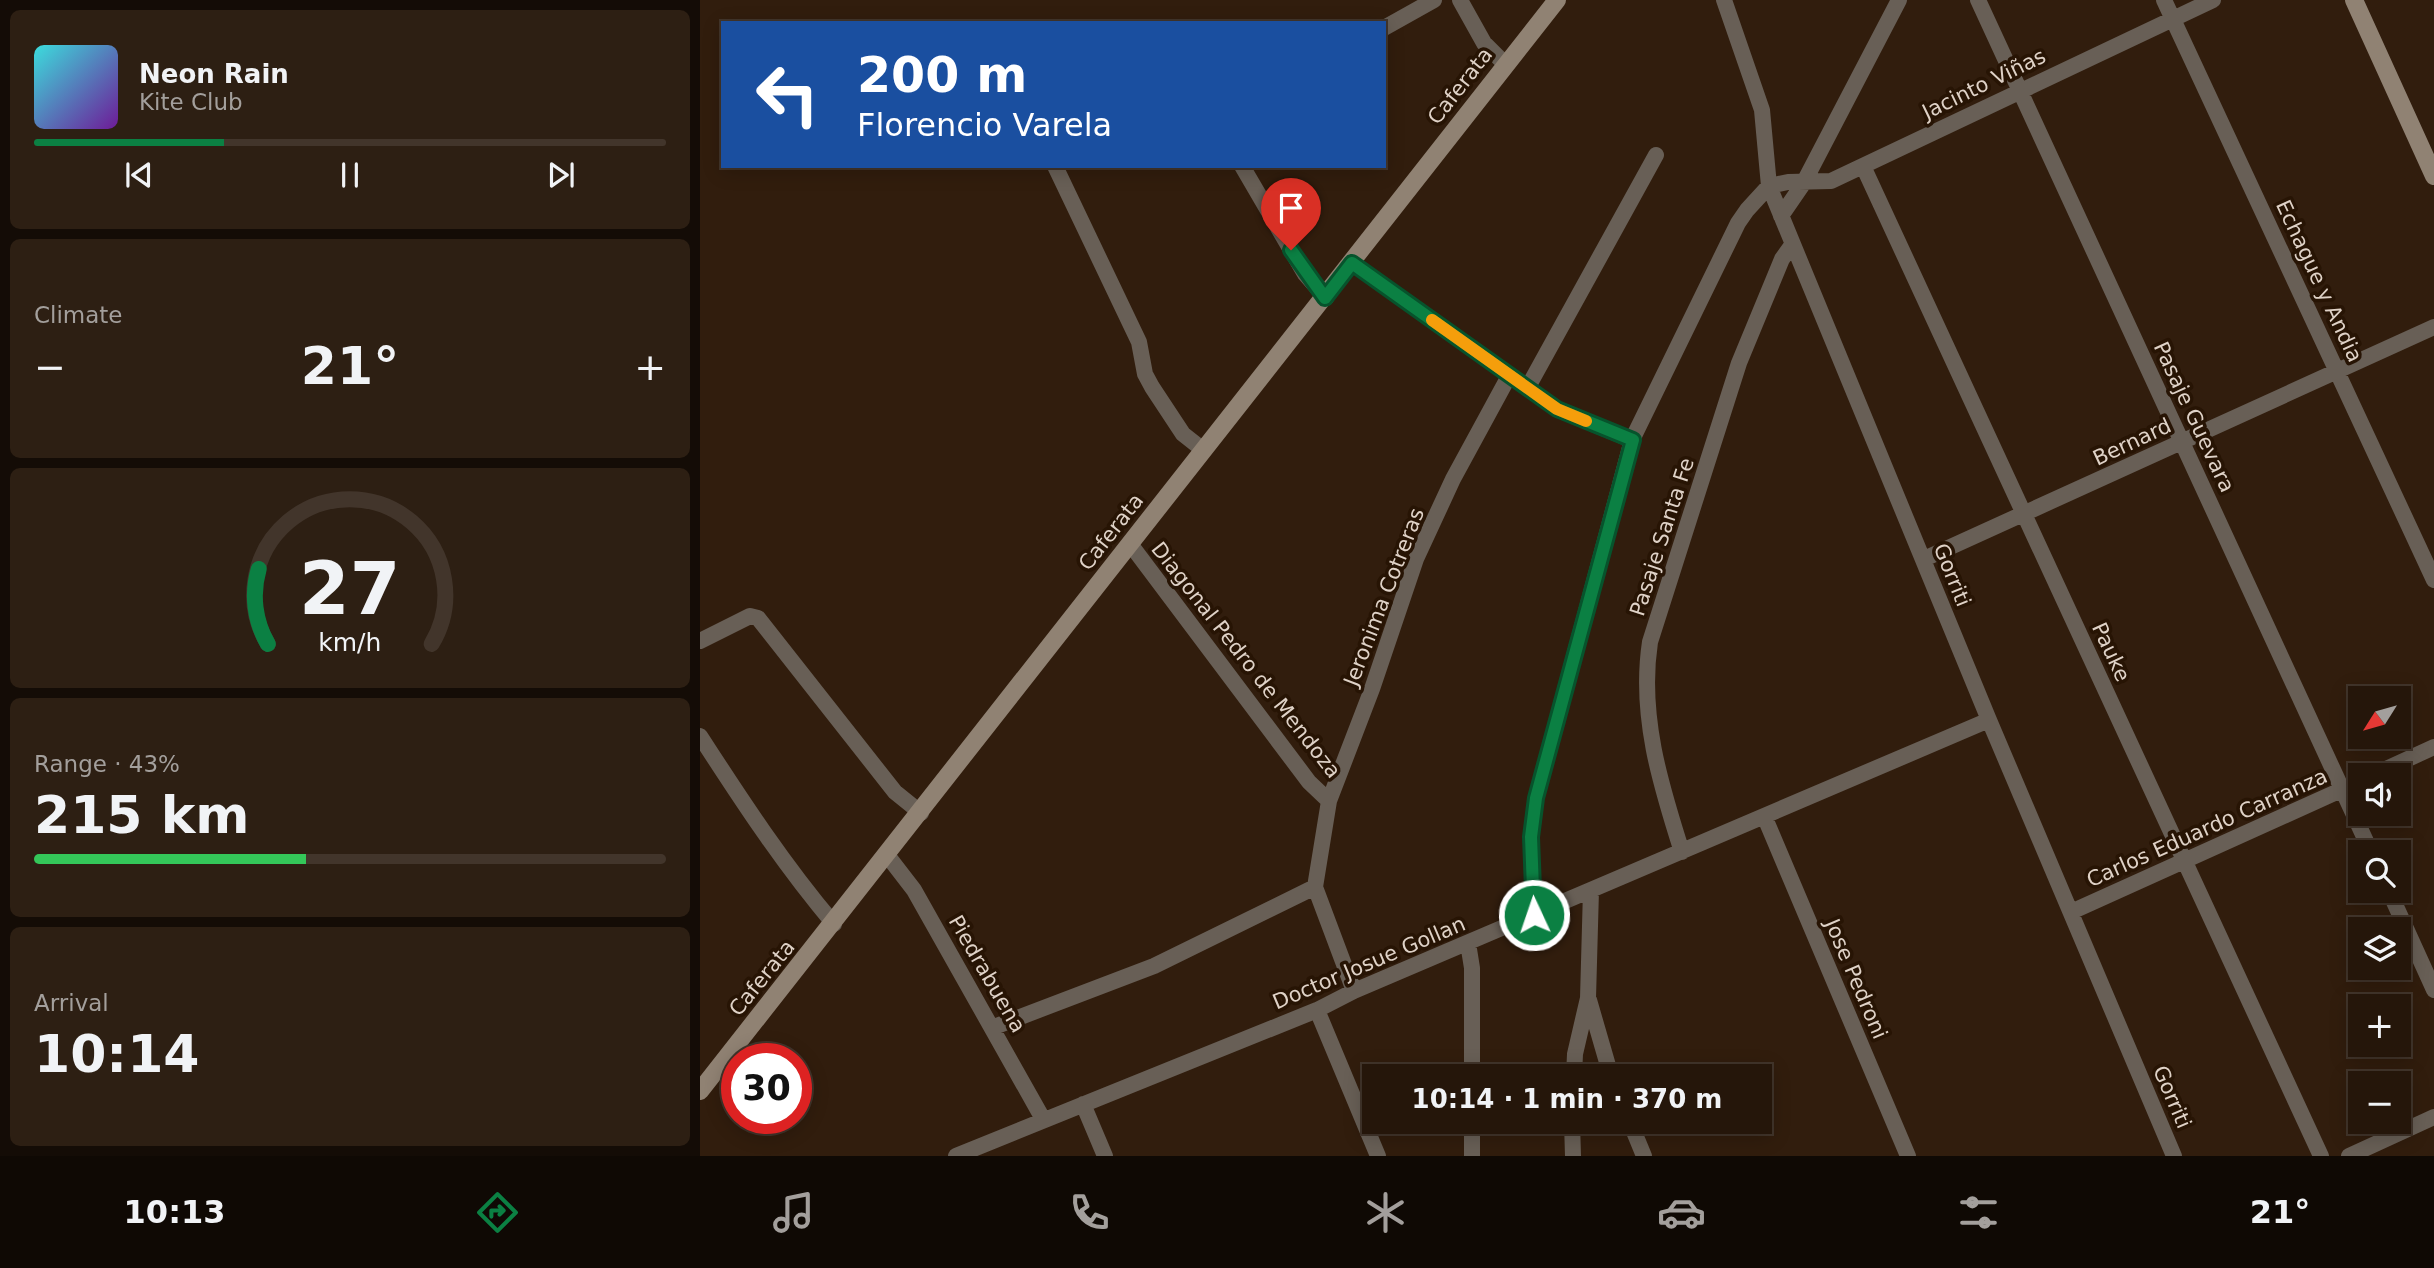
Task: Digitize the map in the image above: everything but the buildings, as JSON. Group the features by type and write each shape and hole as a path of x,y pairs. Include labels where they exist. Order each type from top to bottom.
{"street":[{"path":"1386,28 1434,0"},
{"path":"1460,0 1484,43 1505,64"},
{"name":"Caferata","path":"700,1091 834,925 1131,545 1202,449 1325,298 1557,0"},
{"name":"Gorriti","path":"1724,0 1762,110 1769,186 1989,720 2174,1156"},
{"path":"1781,216 1803,184 1899,0"},
{"name":"Pasaje Guevara","path":"1978,0 2366,840"},
{"name":"Echague y Andia","path":"2164,0 2434,580"},
{"name":"Jacinto Viñas","path":"1769,186 1788,182 1803,184 1831,181 2213,0"},
{"path":"2354,0 2434,176"},
{"path":"1528,387 1656,155"},
{"name":"Pauke","path":"1863,166 2320,1156"},
{"path":"1056,168 1139,342 1145,374 1184,434 1202,449"},
{"path":"1243,168 1306,274 1325,298"},
{"path":"1534,915 1531,837 1536,798 1633,440 1738,222 1769,186"},
{"name":"Pasaje Santa Fe","path":"1682,852 1651,742 1647,665 1650,642 1739,363 1782,259 1792,245"},
{"path":"1352,263 1557,409 1633,440"},
{"name":"Bernard","path":"1924,559 2434,327"},
{"name":"Jeronima Cotreras","path":"1314,887 1329,801 1372,690 1416,559 1453,479 1509,376"},
{"name":"Diagonal Pedro de Mendoza","path":"1131,545 1309,782 1329,801"},
{"path":"700,640 750,616 758,618 895,792 921,813"},
{"name":"Doctor Josue Gollan","path":"957,1156 1317,1010 1354,991 1765,818 1989,720"},
{"path":"700,736 748,811 834,925"},
{"path":"2399,763 2434,747"},
{"name":"Carlos Eduardo Carranza","path":"2071,912 2348,787"},
{"name":"Jose Pedroni","path":"1765,818 1908,1156"},
{"name":"Piedrabuena","path":"887,855 914,890 994,1027 1043,1119"},
{"path":"994,1027 1153,966 1314,887 1354,991"},
{"path":"1575,1064 1588,998 1591,890"},
{"path":"2395,903 2434,989"},
{"path":"1468,943 1472,968 1472,1064"},
{"path":"1588,998 1607,1064"},
{"path":"1317,1010 1378,1156"},
{"path":"1083,1104 1105,1156"},
{"path":"2349,1156 2434,1117"},
{"path":"1472,1134 1472,1156"},
{"path":"1572,1134 1573,1156"},
{"path":"1635,1134 1644,1156"}],"slow traffic":[{"path":"1432,320 1557,409 1586,421"}],"route":[{"path":"1291,250 1325,298 1352,263 1557,409 1633,440 1536,798 1531,837 1534,915"}]}
